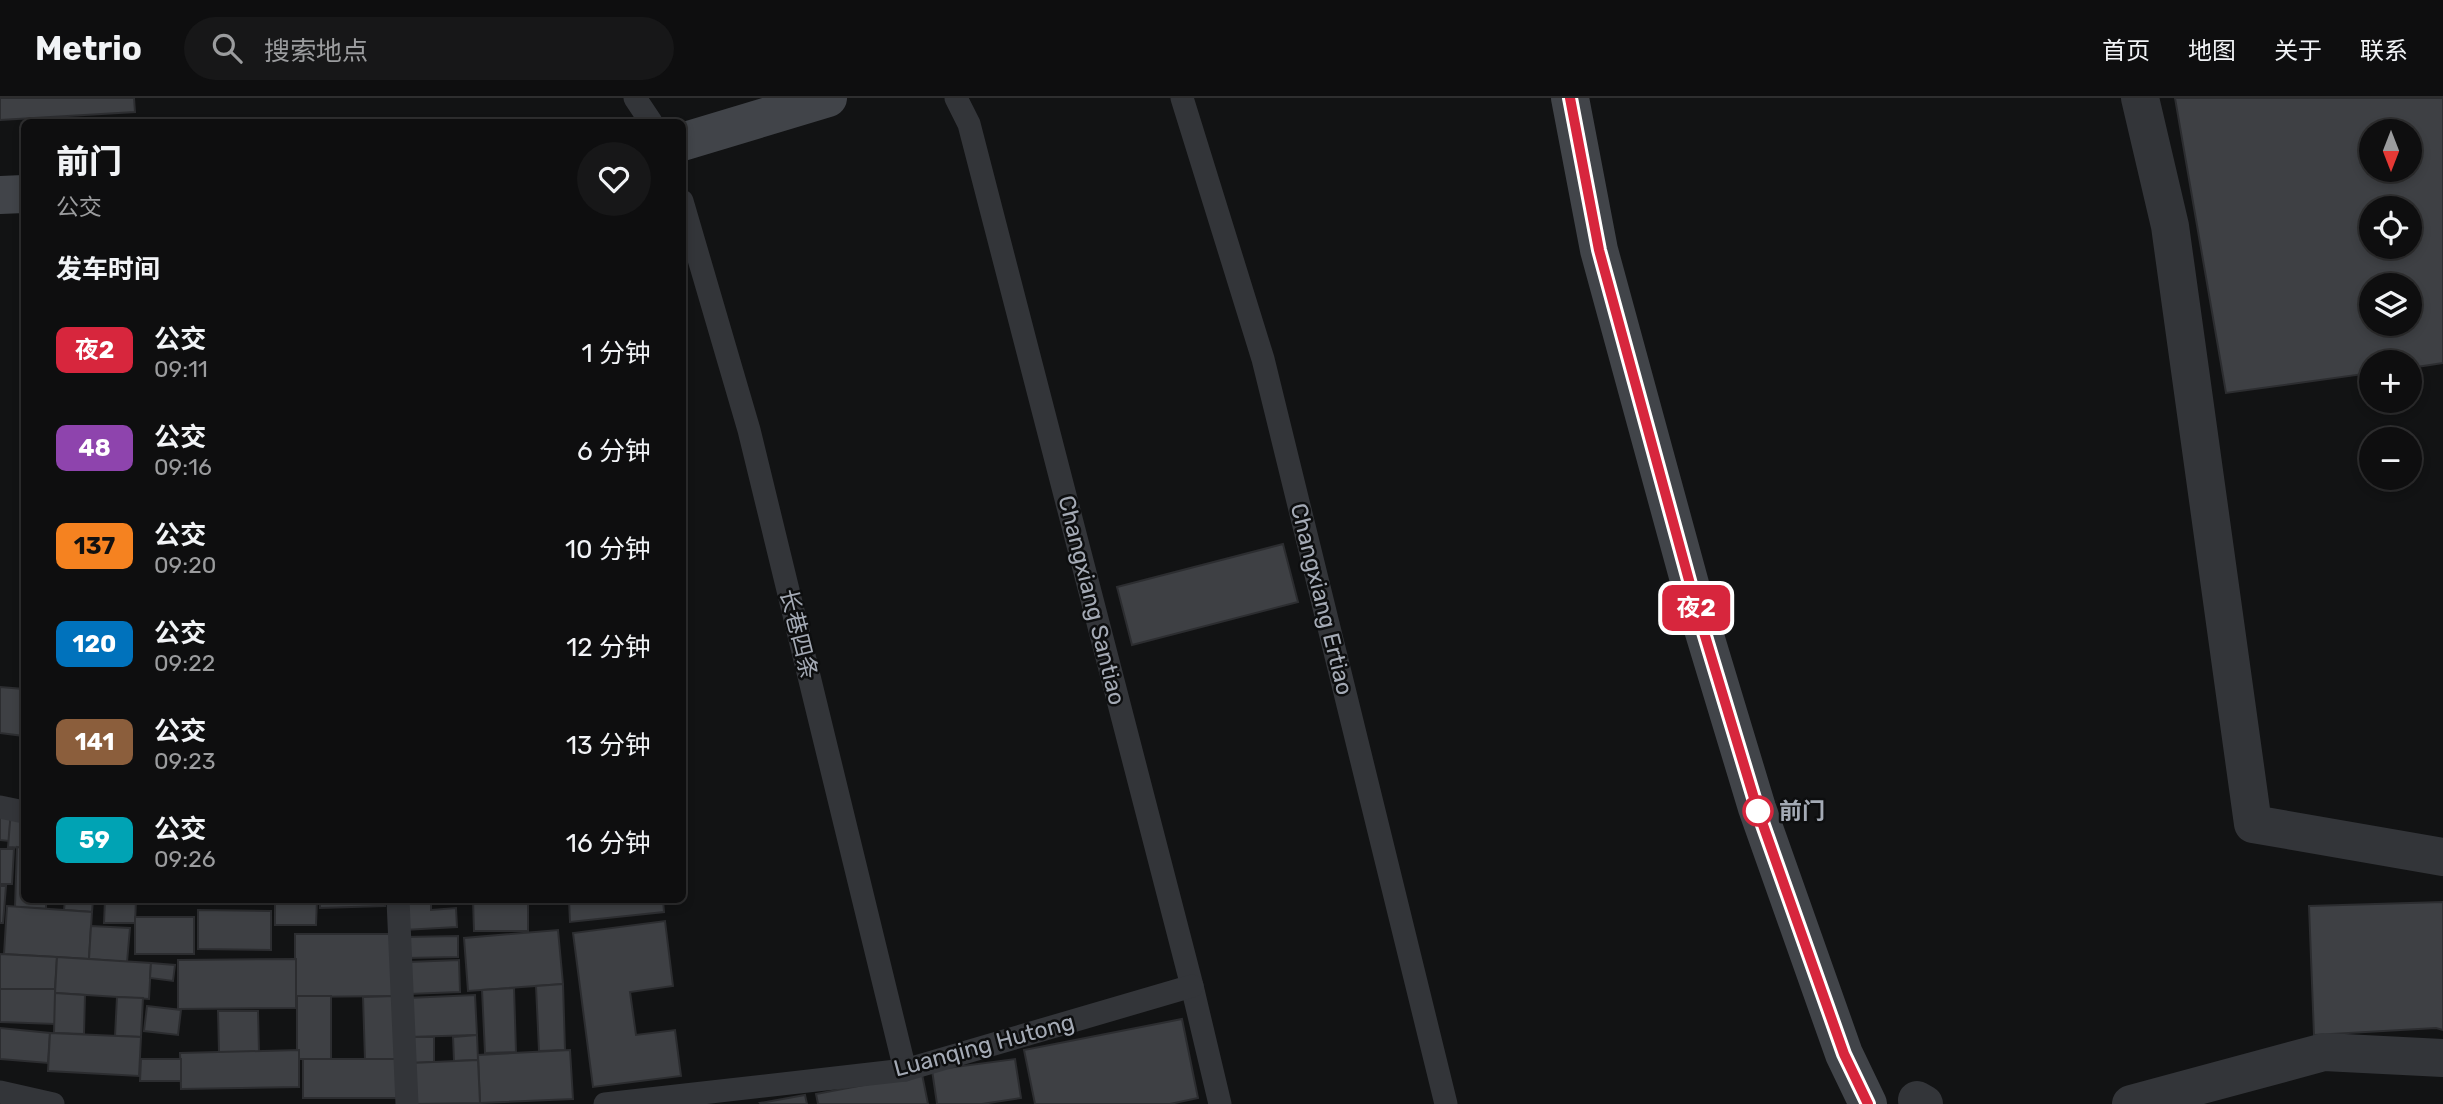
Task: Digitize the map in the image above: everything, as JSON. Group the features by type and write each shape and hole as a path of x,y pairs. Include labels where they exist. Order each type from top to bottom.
{"main road":[{"path":"686,141 828,98"},
{"path":"1570,98 1599,250 1696,606 1757,808 1844,1054 1868,1104"},
{"path":"0,195 21,194"}],"street":[{"path":"2140,98 2170,226 2253,824 2443,857"},
{"path":"2131,1104 2323,1052 2443,1058"}],"lane":[{"path":"635,98 649,119"},
{"name":"Changxiang Santiao","path":"956,98 969,124 1192,986 1220,1104"},
{"name":"Changxiang Ertiao","path":"1182,98 1263,359 1446,1104"},
{"name":"长巷四条","path":"686,215 749,430 905,1070"},
{"path":"0,807 21,811"},
{"path":"398,903 407,1104"},
{"name":"Luanqing Hutong","path":"605,1104 905,1070 1192,986"},
{"path":"0,1092 53,1104"}],"building":[{"path":"0,98 134,98 135,112 0,120"},
{"path":"2175,98 2443,98 2443,363 2422,366 2422,350 2359,350 2359,375 2226,393"},
{"path":"1283,544 1298,602 1132,645 1117,587"},
{"path":"0,687 21,689 21,736 0,733"},
{"path":"0,809 11,810 9,841 0,840"},
{"path":"11,810 21,811 21,848 8,847"},
{"path":"17,847 21,848 21,903 46,903 46,909 15,907"},
{"path":"0,849 14,849 12,884 0,884"},
{"path":"0,886 6,886 3,923 0,923"},
{"path":"2443,902 2443,1030 2436,1028 2314,1035 2309,906"},
{"path":"65,903 93,903 92,912 64,910"},
{"path":"105,903 136,903 135,923 104,923"},
{"path":"275,903 317,903 316,925 275,925"},
{"path":"320,903 385,903 385,906 320,908"},
{"path":"403,903 431,903 431,910 456,908 457,927 404,930"},
{"path":"473,903 528,903 528,931 474,931"},
{"path":"569,903 663,903 664,912 570,922"},
{"path":"7,906 92,912 89,959 4,954"},
{"path":"198,910 271,911 271,950 198,949"},
{"path":"135,917 194,917 194,954 135,954"},
{"path":"665,921 673,986 630,992 636,1035 675,1030 681,1076 593,1087 573,933"},
{"path":"91,926 130,928 127,962 89,959"},
{"path":"558,930 563,984 468,991 464,938"},
{"path":"295,934 395,934 395,996 295,997"},
{"path":"458,936 458,957 406,958 405,937"},
{"path":"0,954 57,957 55,989 0,989"},
{"path":"57,957 151,963 149,999 55,993"},
{"path":"296,959 296,1008 178,1009 178,960"},
{"path":"459,960 460,992 409,994 408,962"},
{"path":"151,963 175,965 173,981 150,978"},
{"path":"563,984 565,1050 539,1051 536,986"},
{"path":"514,988 516,1052 485,1053 482,990"},
{"path":"0,989 55,989 55,1024 0,1022"},
{"path":"55,993 85,995 84,1034 54,1033"},
{"path":"475,995 477,1035 408,1037 407,998"},
{"path":"297,996 331,996 331,1059 297,1059"},
{"path":"395,996 398,1059 365,1060 363,997"},
{"path":"117,997 143,998 141,1037 115,1036"},
{"path":"147,1006 181,1010 178,1035 144,1031"},
{"path":"218,1011 258,1011 259,1052 219,1052"},
{"path":"1182,1019 1198,1098 1170,1104 1035,1104 1024,1050"},
{"path":"0,1028 50,1033 48,1063 0,1059"},
{"path":"50,1033 141,1037 139,1076 48,1071"},
{"path":"477,1035 478,1060 454,1061 453,1037"},
{"path":"413,1037 434,1037 434,1062 413,1063"},
{"path":"299,1050 299,1087 181,1089 180,1053"},
{"path":"570,1050 573,1099 480,1103 478,1055"},
{"path":"141,1059 181,1059 181,1081 140,1081"},
{"path":"303,1059 398,1059 398,1098 303,1098"},
{"path":"1015,1059 1021,1098 982,1104 937,1104 932,1070"},
{"path":"478,1060 480,1103 412,1104 411,1063"},
{"path":"922,1074 928,1104 818,1104 816,1094"},
{"path":"805,1095 807,1104 760,1103"}],"bus line":[{"name":"夜2","path":"1570,98 1599,250 1696,606 1757,808 1844,1054 1868,1104"}],"place":[{"name":"前门","path":"1758,811"}]}
